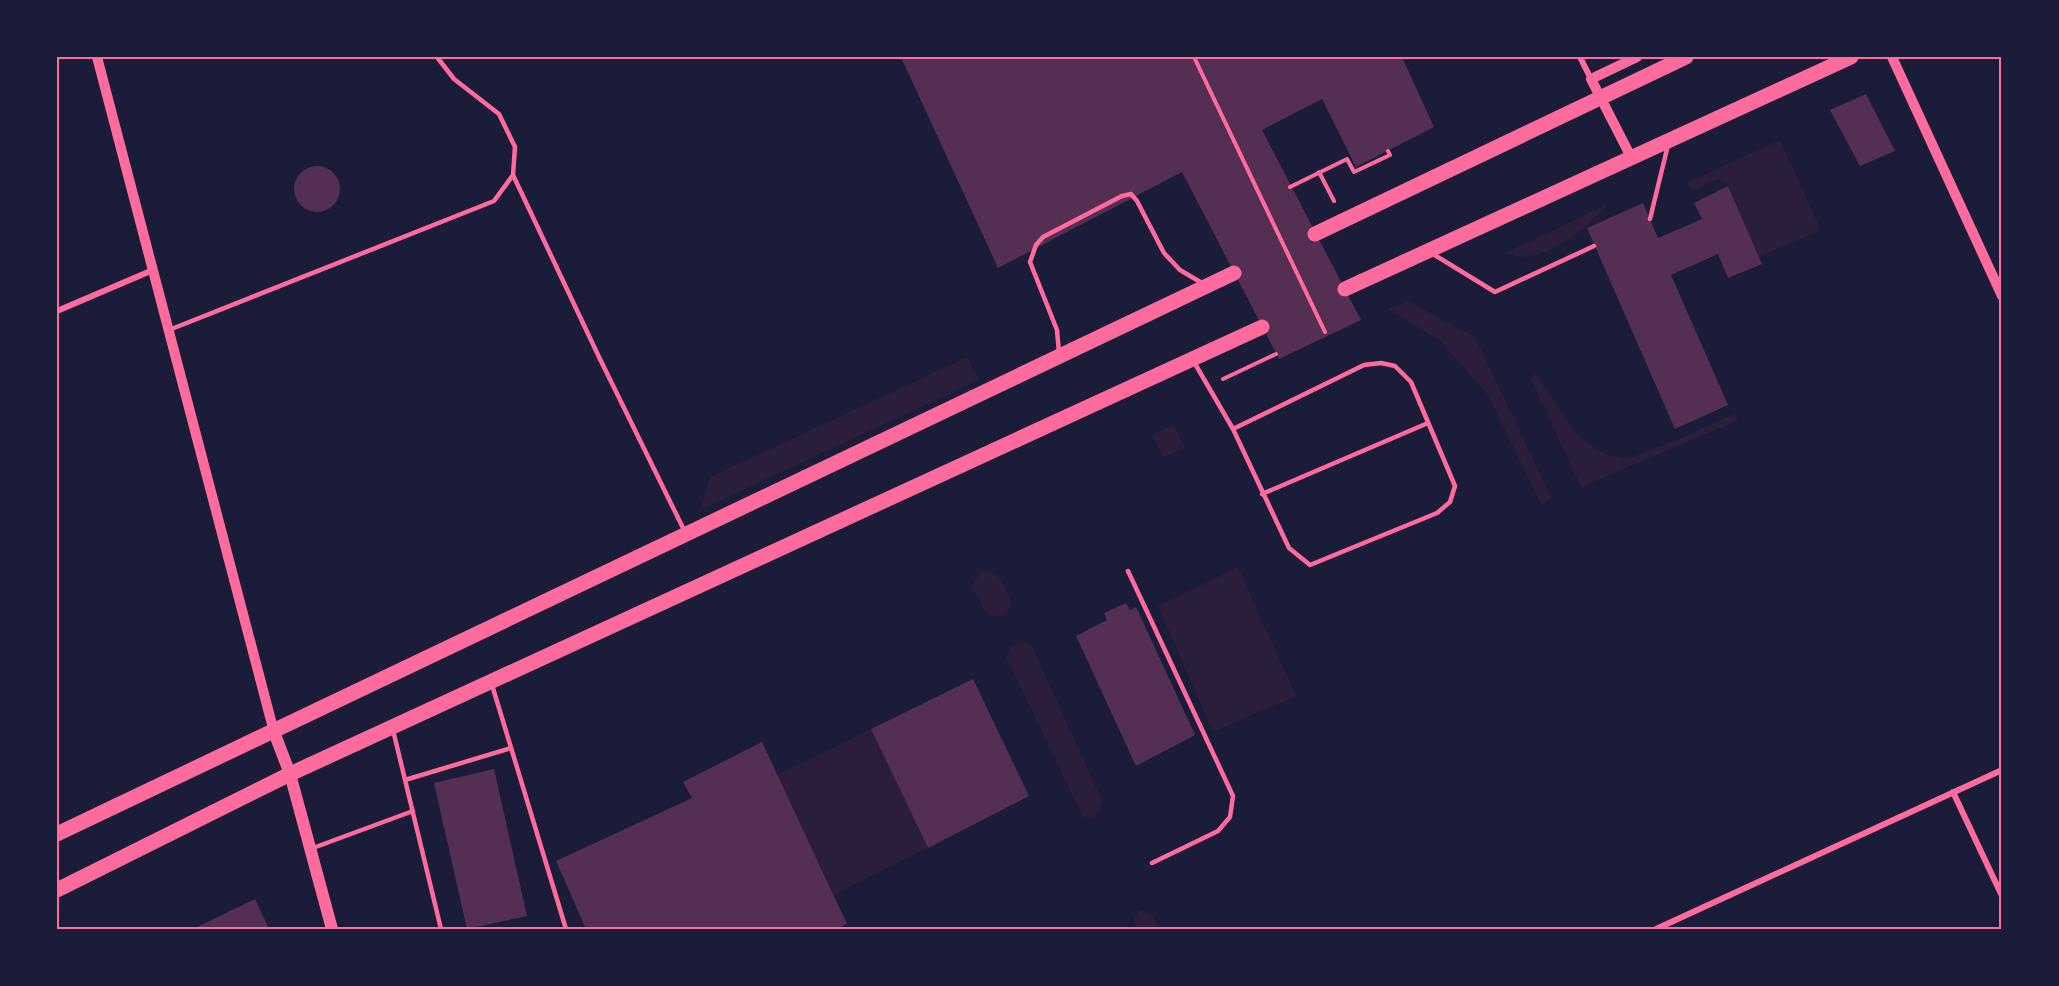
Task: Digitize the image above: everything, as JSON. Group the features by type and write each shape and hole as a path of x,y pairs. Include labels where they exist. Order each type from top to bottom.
{"main road":[{"path":"1315,234 1686,57"},
{"path":"1345,290 1851,57"},
{"path":"57,834 1234,273"},
{"path":"57,890 290,774 1262,327"},
{"path":"274,732 290,774 332,929"}],"street":[{"path":"97,57 274,732"},
{"path":"1580,57 1631,157"},
{"path":"1591,79 1637,57"},
{"path":"1892,57 1998,277 2002,296"},
{"path":"57,311 153,270"},
{"path":"1656,929 2002,770"},
{"path":"1953,792 2002,896"}],"lane":[{"path":"437,57 454,79 499,114 515,147 513,175 687,535"},
{"path":"1650,219 1669,140"},
{"path":"169,330 494,201 513,175"},
{"path":"1059,357 1057,330 1030,262 1036,245 1043,237 1122,196 1131,194 1137,201 1164,252 1180,270 1206,286"},
{"path":"1428,251 1495,292 1594,246"},
{"path":"1192,359 1233,429 1289,548 1310,565 1437,513 1450,502 1455,486 1411,382 1395,366 1381,363 1364,365 1233,429"},
{"path":"1263,494 1428,423"},
{"path":"1128,571 1233,796 1230,817 1218,831 1152,863"},
{"path":"491,682 566,929"},
{"path":"392,727 441,929"},
{"path":"405,780 511,748"},
{"path":"310,849 413,811"}],"path":[{"path":"1194,57 1325,332"},
{"path":"1290,187 1347,159 1354,172 1390,155 1388,150"},
{"path":"1319,172 1328,188"},
{"path":"1209,385 1276,354"}],"shaded area":[{"path":"1780,140 1821,230 1759,257 1728,186 1718,179 1693,191 1686,183"},
{"path":"1608,204 1582,230 1559,246 1523,257 1505,253"},
{"path":"1408,301 1475,337 1552,499 1541,504 1488,395 1440,341 1388,309"},
{"path":"967,357 979,380 700,510 710,477"},
{"path":"1535,373 1578,436 1604,454 1627,459 1736,413 1737,421 1581,487 1531,380"},
{"path":"1174,425 1185,448 1163,457 1152,435"},
{"path":"1238,567 1296,696 1213,732 1158,606"},
{"path":"981,571 994,573 1004,585 1011,602 1003,617 985,612 972,585"},
{"path":"1018,642 1025,642 1032,646 1103,803 1095,817 1088,818 1082,815 1006,657 1011,647"},
{"path":"871,729 928,848 834,895 777,775"},
{"path":"1140,911 1151,914 1160,929 1137,929 1134,919"}],"building":[{"path":"901,57 1402,57 1434,127 1356,167 1322,99 1262,130 1361,320 1279,359 1182,172 998,268"},
{"path":"1866,94 1895,151 1860,166 1830,110"},
{"path":"317,166 333,173 340,189 333,205 317,212 301,205 294,189 301,173"},
{"path":"1728,186 1762,264 1728,278 1718,254 1671,275 1728,405 1675,429 1587,228 1643,203 1658,238 1702,219 1694,203"},
{"path":"1126,603 1130,610 1136,607 1195,735 1136,766 1076,636 1107,620 1104,613"},
{"path":"973,679 1029,796 928,848 871,729"},
{"path":"762,742 847,924 836,929 586,929 556,861 692,798 683,782"},
{"path":"494,769 527,916 467,929 434,783"},
{"path":"255,899 269,929 193,929"}]}
